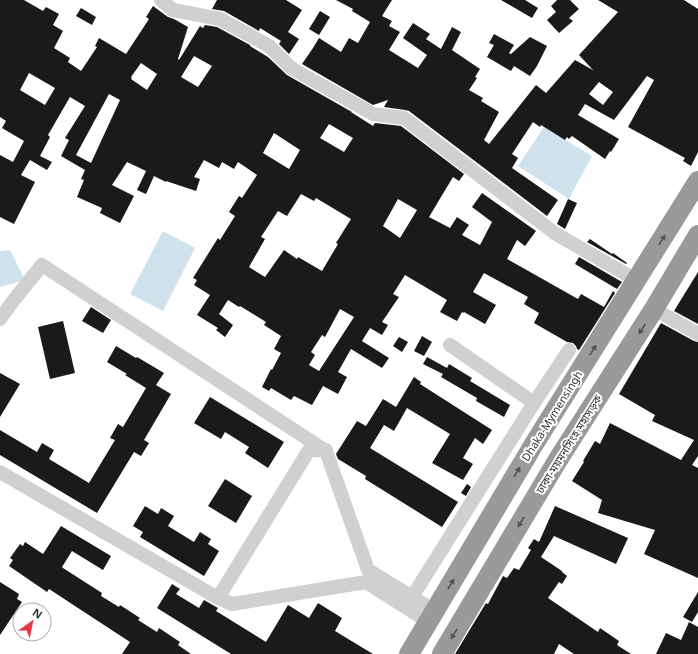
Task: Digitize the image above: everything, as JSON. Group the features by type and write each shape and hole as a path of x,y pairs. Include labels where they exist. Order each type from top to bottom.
{"highway":[{"name":"Dhaka-Mymensingh","path":"410,654 534,444 698,181"},
{"name":"ঢাকা-ময়মনসিংহ মহাসড়ক","path":"442,654 559,458 654,309 698,236"}],"street":[{"path":"161,0 173,10 220,19 269,46 290,68 373,114 404,118 556,234 636,280"},
{"path":"0,319 6,303 42,265 326,450 368,570 412,597 432,617"},
{"path":"654,309 698,334"},
{"path":"450,345 534,403"},
{"path":"412,597 569,350"},
{"path":"218,598 309,450 326,450"},
{"path":"0,472 218,598 232,604 366,582 432,617"}],"water":[{"path":"544,127 592,156 569,199 518,166"},
{"path":"163,231 195,248 163,311 130,294"},
{"path":"10,250 25,280 0,287 0,251"}],"building":[{"path":"0,0 24,0 43,11 46,7 59,14 53,25 63,31 54,48 70,58 68,62 81,71 97,47 95,46 99,38 126,54 149,19 146,17 153,6 168,17 188,27 178,59 179,60 200,26 203,28 205,25 217,27 250,45 268,57 287,75 352,112 373,126 375,123 401,126 464,174 459,181 453,177 429,217 450,228 457,217 469,225 462,235 480,245 492,222 472,207 482,193 536,231 525,246 517,240 507,259 578,299 581,294 604,307 613,291 615,293 579,350 573,343 567,342 534,323 539,313 524,304 528,297 484,273 473,292 496,305 485,324 464,312 462,312 457,321 440,312 447,300 405,275 393,294 399,297 382,322 388,325 382,335 370,328 362,341 389,358 382,368 351,349 338,372 347,377 338,394 323,386 312,405 294,396 291,400 271,388 269,391 262,387 281,353 274,349 281,336 264,325 266,322 228,300 219,314 233,325 225,337 216,330 218,328 197,315 210,295 194,285 197,280 193,278 218,238 220,240 235,216 229,212 239,196 242,198 257,175 238,162 234,169 222,162 219,168 204,160 194,177 200,179 196,191 166,182 154,176 146,194 137,190 146,171 127,162 112,185 134,196 120,223 100,213 102,208 77,197 84,180 81,179 85,170 61,156 69,140 65,138 85,106 70,97 48,135 50,137 40,156 52,162 47,170 30,160 21,175 35,182 14,224 0,217 0,155 13,162 24,141 2,128 6,121 0,117","holes":["194,56 212,66 198,87 181,77","141,63 157,74 147,90 131,79 131,77","29,73 55,88 45,105 20,90","109,94 120,100 91,163 76,155","329,124 353,138 344,152 320,138","274,133 300,150 289,169 263,153","301,194 314,201 316,198 351,219 336,243 338,244 322,271 298,257 297,259 284,250 265,277 249,267 265,239 261,237 278,211 287,216","398,199 417,210 400,238 383,226","340,309 354,317 319,371 309,365 315,355 311,352 322,335 325,337"]},
{"path":"217,0 286,0 302,10 288,32 299,39 289,54 279,44 281,41 260,28 259,31 224,11 212,9"},
{"path":"336,0 392,0 382,16 392,21 389,26 400,32 389,50 418,68 427,55 403,38 413,23 430,34 426,39 441,49 452,27 461,32 452,50 480,69 475,77 477,78 469,90 483,98 481,101 499,112 484,140 489,144 536,85 546,93 575,60 593,70 579,55 618,12 598,0 684,0 698,9 698,152 691,166 683,161 685,158 628,127 654,80 647,76 614,120 585,104 578,115 619,139 605,159 572,136 569,139 567,137 565,140 541,125 540,127 533,122 512,154 518,158 512,168 558,200 547,216 409,111 384,107 388,100 373,105 302,64 319,38 341,52 349,38 358,43 370,22 352,11 353,9","holes":["599,82 613,92 603,105 589,94"]},
{"path":"501,0 525,0 538,8 532,18"},
{"path":"557,0 570,0 579,9 569,18 573,21 559,33 547,20 556,12 551,6"},
{"path":"81,8 96,17 92,25 76,16"},
{"path":"320,11 330,17 319,35 309,29"},
{"path":"494,34 514,45 509,53 511,54 530,37 547,46 530,76 514,66 511,71 487,57 494,45 489,43"},
{"path":"568,199 577,203 565,229 557,224"},
{"path":"590,239 627,263 626,264 587,242"},
{"path":"579,257 622,282 617,289 575,264"},
{"path":"698,272 698,324 674,311"},
{"path":"91,307 111,320 103,333 82,321"},
{"path":"63,321 75,373 50,379 38,327"},
{"path":"661,323 698,342 698,456 692,465 698,468 698,578 644,554 655,530 598,513 602,500 572,481 595,441 600,444 610,423 681,460 694,440 652,421 655,415 619,394"},
{"path":"422,336 432,342 424,356 414,351"},
{"path":"399,337 408,342 402,352 393,346"},
{"path":"116,346 164,373 156,385 171,394 144,440 149,443 141,456 134,452 97,513 0,455 0,430 37,452 42,443 54,450 49,459 89,483 115,440 110,438 118,424 123,427 146,388 107,362"},
{"path":"427,357 447,368 449,364 472,378 470,381 510,405 504,417 476,401 477,398 441,377 443,374 423,364"},
{"path":"0,373 20,384 0,417"},
{"path":"414,377 421,382 420,384 492,430 483,444 475,438 463,458 473,464 463,480 432,463 450,434 407,408 394,431 384,425 370,448 458,502 442,527 365,479 366,476 338,459 336,454 357,421 366,426 383,399 396,407"},
{"path":"210,397 284,442 268,468 245,453 249,447 225,432 221,439 194,423"},
{"path":"225,479 252,496 236,523 208,506"},
{"path":"467,484 471,487 466,496 461,493"},
{"path":"145,506 158,514 161,508 174,516 168,526 194,542 200,532 211,539 208,544 219,551 204,576 140,537 143,532 133,526"},
{"path":"555,506 628,538 616,564 554,536 541,557 567,576 562,584 559,582 548,598 598,632 600,628 619,641 617,645 631,654 574,654 559,644 554,654 455,654 486,603 488,604 503,576 507,578 514,568 519,570 531,550 528,548 534,539 539,542"},
{"path":"61,526 111,556 103,570 72,551 62,567 63,568 102,593 101,596 119,607 120,605 140,618 138,620 157,632 159,628 180,642 178,645 191,654 122,654 130,642 49,589 47,592 9,566 13,560 10,558 20,544 23,546 25,542 43,554"},
{"path":"0,582 19,594 17,599 22,602 12,602 12,617 0,635"},
{"path":"172,584 180,589 176,594 199,608 204,600 218,608 216,611 266,642 288,605 309,618 318,603 342,618 335,631 373,654 231,654 157,608"},
{"path":"698,592 698,612 692,622 683,617"},
{"path":"689,622 698,627 698,654 656,654 666,633 681,640"}]}
